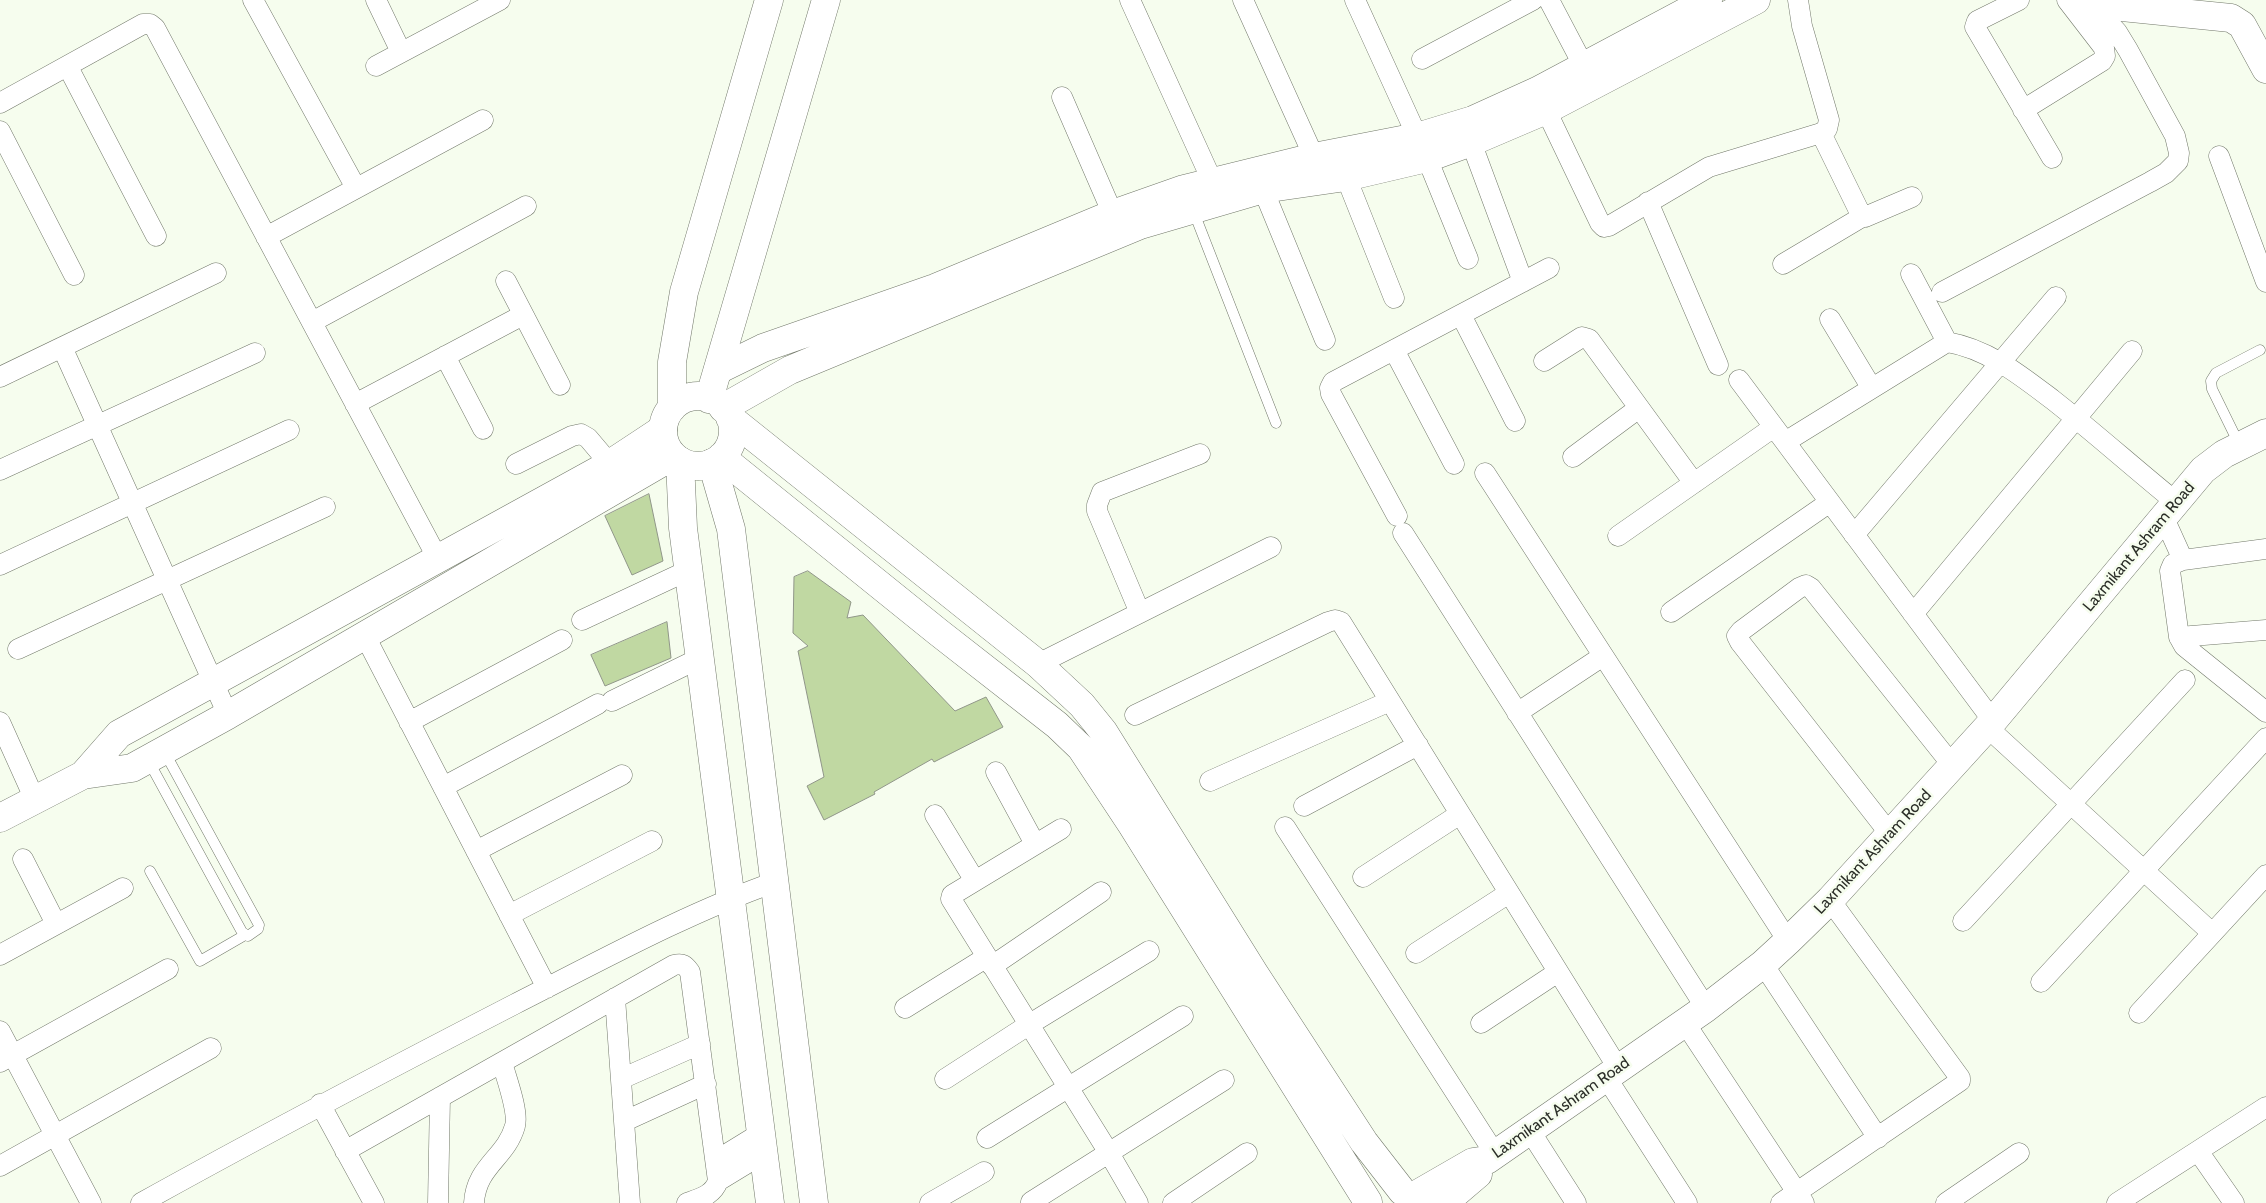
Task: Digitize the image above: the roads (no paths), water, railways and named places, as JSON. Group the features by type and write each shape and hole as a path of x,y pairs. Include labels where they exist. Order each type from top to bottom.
{"street":[{"path":"253,0 356,188"},
{"path":"376,0 401,52"},
{"path":"376,66 479,5 500,0"},
{"path":"769,0 684,292 672,362 668,418 664,439 677,458 683,528 770,1203"},
{"path":"677,458 696,466 716,460 728,449 732,439 732,428 721,408 718,370 826,0"},
{"path":"1130,0 1216,191"},
{"path":"1243,0 1314,157"},
{"path":"1355,0 1422,147 1468,259"},
{"path":"1422,59 1533,0"},
{"path":"1549,0 1588,76"},
{"path":"718,370 763,348 1117,223 1314,157 1471,142 1546,110 1588,76 1708,0"},
{"path":"721,408 773,377 1117,223 1192,208 1216,191 1263,189 1346,177 1422,147 1473,120 1537,91 1588,76 1756,0"},
{"path":"1546,110 1600,223 1604,227 1717,164 1821,133 1827,129 1829,120 1802,26 1798,0"},
{"path":"2023,110 2102,61 2106,56 2104,48 2067,0"},
{"path":"1942,292 2150,182 2166,173 2178,161 2179,153 2175,136 2128,50 2117,32 2088,0"},
{"path":"2099,0 2122,6 2231,18 2242,25 2266,69"},
{"path":"2011,2 1977,21 1975,27 2052,158"},
{"path":"0,103 143,24 150,24 155,28 438,559"},
{"path":"68,67 156,236"},
{"path":"1062,97 1117,223"},
{"path":"266,236 483,120"},
{"path":"0,131 74,275"},
{"path":"1821,133 1862,217"},
{"path":"1471,142 1523,282"},
{"path":"2218,156 2266,282"},
{"path":"1346,177 1394,298"},
{"path":"1263,189 1325,340"},
{"path":"1783,264 1862,217 1912,197"},
{"path":"1648,202 1718,365"},
{"path":"312,322 526,206"},
{"path":"1549,268 1333,382 1330,388 1331,394 1400,525 1517,712 1695,1015 1794,1199 1878,1138 1958,1084 1960,1078 1830,900"},
{"path":"0,377 216,273"},
{"path":"1911,274 1946,342"},
{"path":"506,281 560,385"},
{"path":"1854,535 2056,297"},
{"path":"355,404 523,315"},
{"path":"1461,315 1515,421"},
{"path":"1830,319 1871,388"},
{"path":"1544,361 1585,336 1694,483"},
{"path":"1618,536 1694,483 1779,434 1871,388 1946,342 1956,344 2001,362 2077,418 2170,510 2183,560"},
{"path":"62,347 228,716"},
{"path":"1394,350 1454,464"},
{"path":"1913,614 2132,351"},
{"path":"0,470 255,353"},
{"path":"445,356 483,429"},
{"path":"1739,380 1913,614 1990,724 2071,804 2212,933"},
{"path":"83,775 119,734 214,684 610,464 668,418 689,397 700,396 721,408 1038,664 1082,705 1102,731 1254,973 1364,1142 1412,1197"},
{"path":"1573,457 1638,408"},
{"path":"0,564 289,430"},
{"name":"Laxmikant Ashram Road","path":"1412,1197 1473,1162 1491,1157 1695,1015 1763,964 1830,900 1953,766 2204,470 2240,445 2266,433"},
{"path":"516,464 572,436 581,434 588,438 610,464"},
{"path":"1140,613 1097,511 1099,498 1102,492 1200,454"},
{"path":"0,818 83,775 132,768 228,716 677,458"},
{"path":"716,460 731,529 814,1203"},
{"path":"716,460 1069,734 1081,748 1132,825 1368,1202 1378,1194 1390,1191 1412,1197"},
{"path":"1485,473 1788,941"},
{"path":"1671,612 1830,502"},
{"path":"18,649 324,507"},
{"path":"1038,664 1271,546"},
{"path":"2266,549 2183,560 2173,564 2170,571 2179,637 2192,654 2266,712"},
{"path":"582,620 689,570"},
{"path":"1890,834 1740,642 1738,636 1741,631 1800,588 1806,585 1811,588 1953,766"},
{"path":"1135,715 1335,620 1341,622 1558,972 1612,1072 1687,1203"},
{"path":"2179,637 2266,630"},
{"path":"365,636 547,988"},
{"path":"409,722 562,640"},
{"path":"1517,712 1603,656"},
{"path":"443,787 605,703 700,658"},
{"path":"1963,921 2184,680"},
{"path":"1210,781 1390,701"},
{"path":"0,722 35,800"},
{"path":"2041,982 2266,738"},
{"path":"1304,806 1418,746"},
{"path":"996,772 1035,844"},
{"path":"476,851 622,775"},
{"path":"1363,876 1460,814"},
{"path":"935,815 975,881"},
{"path":"1285,827 1491,1157 1480,1172 1444,1203"},
{"path":"1060,829 952,895 951,899 1030,1024 1138,1203"},
{"path":"509,915 652,841"},
{"path":"22,859 56,924"},
{"path":"2139,1013 2266,875"},
{"path":"141,1203 320,1104 547,988 731,898 775,882"},
{"path":"0,955 123,888"},
{"path":"905,1008 990,962 1101,892"},
{"path":"1416,953 1509,893"},
{"path":"945,1080 1030,1024 1149,951"},
{"path":"345,1151 680,963 686,966 690,972 717,1160 718,1181 715,1190 711,1194 687,1203"},
{"path":"1763,964 1878,1138"},
{"path":"6,1059 168,969"},
{"path":"1481,1023 1558,972"},
{"path":"615,998 630,1203"},
{"path":"987,1138 1182,1016"},
{"path":"0,1031 6,1059 55,1135 91,1203"},
{"path":"621,1079 700,1044"},
{"path":"0,1166 211,1048"},
{"path":"474,1203 475,1189 479,1179 504,1149 515,1125 515,1114 502,1062"},
{"path":"1032,1202 1224,1080"},
{"path":"625,1121 706,1084"},
{"path":"438,1203 440,1097"},
{"path":"320,1104 374,1203"},
{"path":"2119,1202 2266,1107"},
{"path":"1530,1130 1576,1203"},
{"path":"717,1160 762,1143"},
{"path":"718,1181 762,1143"},
{"path":"2198,1151 2234,1203"},
{"path":"1173,1203 1247,1153"},
{"path":"1946,1203 2019,1153"},
{"path":"930,1203 984,1172"}],"lane":[{"path":"1192,208 1276,423"},
{"path":"2240,445 2212,389 2211,381 2216,373 2260,350"},
{"path":"150,871 200,961 245,935 254,934 258,929 259,925 155,755"},
{"path":"155,755 245,935"}]}
